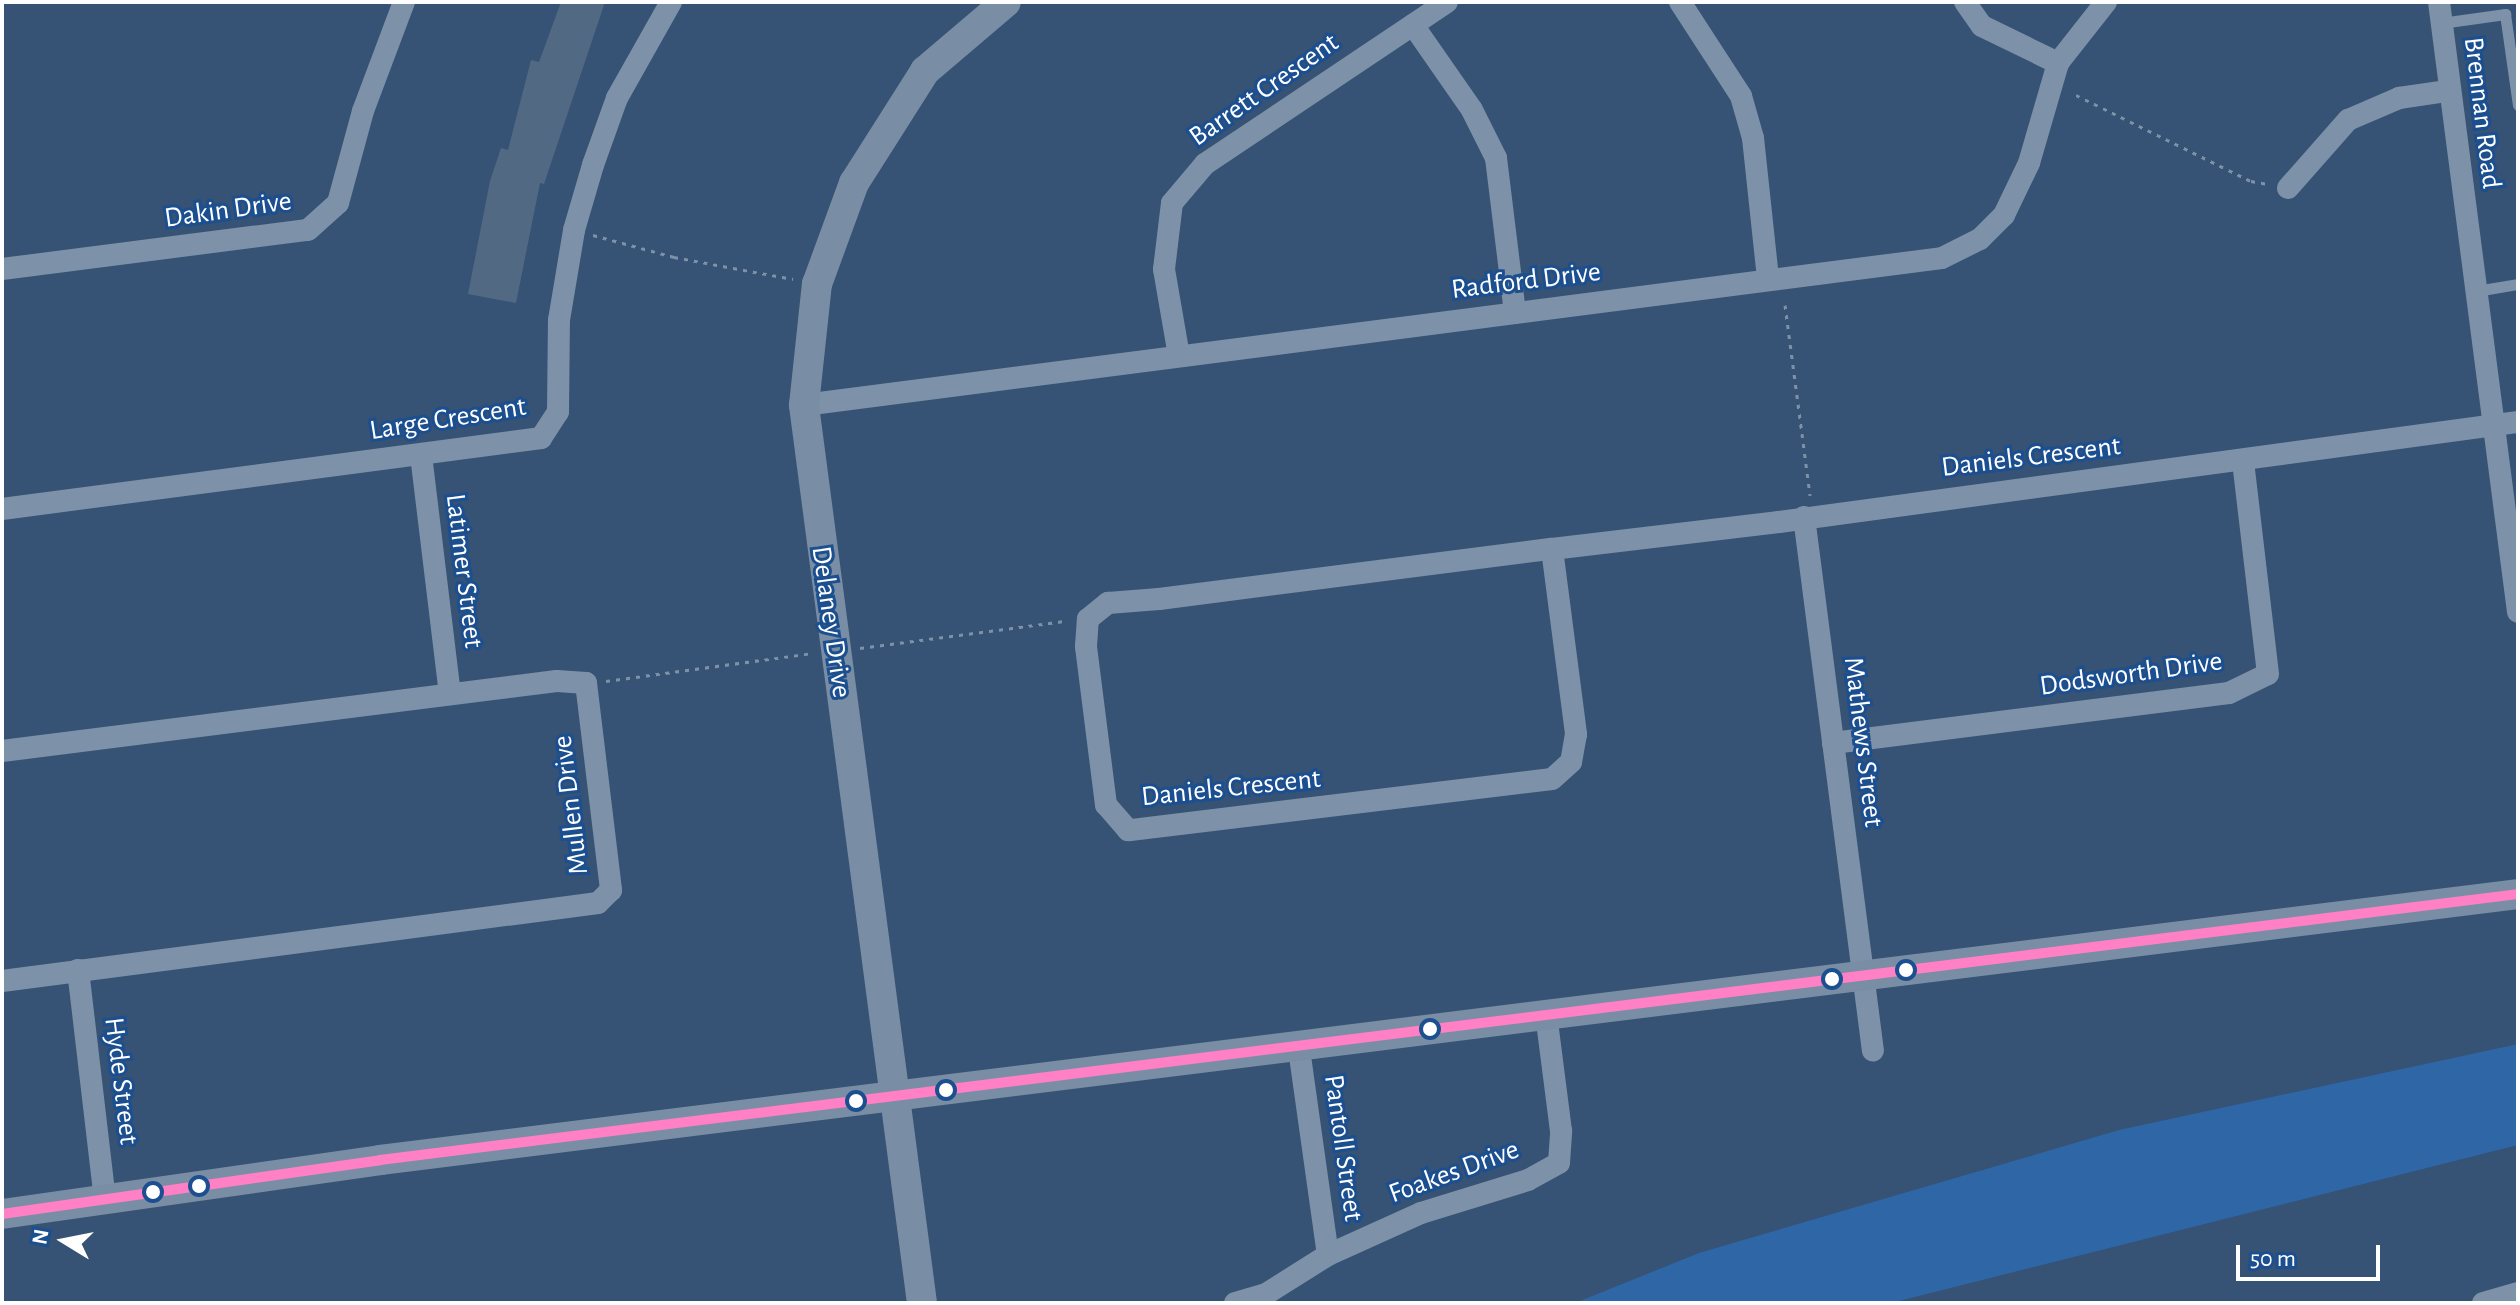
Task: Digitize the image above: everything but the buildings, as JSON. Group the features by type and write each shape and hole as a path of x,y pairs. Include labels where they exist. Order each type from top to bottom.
{"street":[{"name":"Dakin Drive","path":"2,269 308,230 338,203 363,111 404,2"},
{"name":"Large Crescent","path":"2,509 541,438 558,412 559,320 574,230 617,98 671,2"},
{"name":"Delaney Drive","path":"922,1303 804,405 817,284 854,183 925,71 1006,2"},
{"name":"Barrett Crescent","path":"1179,356 1164,269 1172,203 1205,164 1447,2"},
{"path":"1680,2 1741,96 1753,138 1768,279"},
{"path":"1965,2 1982,26 2058,63"},
{"name":"Radford Drive","path":"804,405 1942,258 1980,239 2004,215 2029,163 2058,63 2106,2"},
{"name":"Brennan Road","path":"2440,12 2447,91 2518,612"},
{"path":"1413,25 1472,110 1496,158 1515,313"},
{"path":"2288,188 2348,120 2399,98 2447,91"},
{"name":"Daniels Crescent","path":"1552,549 1576,734 1571,762 1552,779 1128,830 1106,805 1086,646 1088,619 1108,603 1804,517 2518,422"},
{"name":"Latimer Street","path":"421,455 450,693"},
{"name":"Dodsworth Drive","path":"1833,743 2229,693 2268,674 2243,460"},
{"name":"Mathews Street","path":"1804,517 1873,1051"},
{"name":"Mullen Drive","path":"2,751 450,693 557,681 586,683 611,890 598,903 2,981"},
{"path":"2,1214 1299,1049 1546,1014 2518,894"},
{"name":"Hyde Street","path":"78,970 105,1199"},
{"name":"Foakes Drive","path":"1235,1303 1266,1294 1328,1255 1421,1213 1528,1180 1559,1163 1561,1131 1546,1014"},
{"name":"Pantoll Street","path":"1299,1049 1328,1255"},
{"path":"2483,1303 2518,1293"}],"lane":[{"path":"2440,12 2505,14 2518,105"},
{"path":"2475,291 2518,284"}],"path":[{"path":"2076,95 2251,181 2288,188"},
{"path":"574,230 674,257 817,284"},
{"path":"1785,305 1810,499 1804,517"}],"shaded area":[{"path":"2518,1044 2518,1145 1891,1303 1575,1303 1699,1253 2119,1130"}],"transit line":[{"path":"2,1214 380,1160 2518,894"}]}
